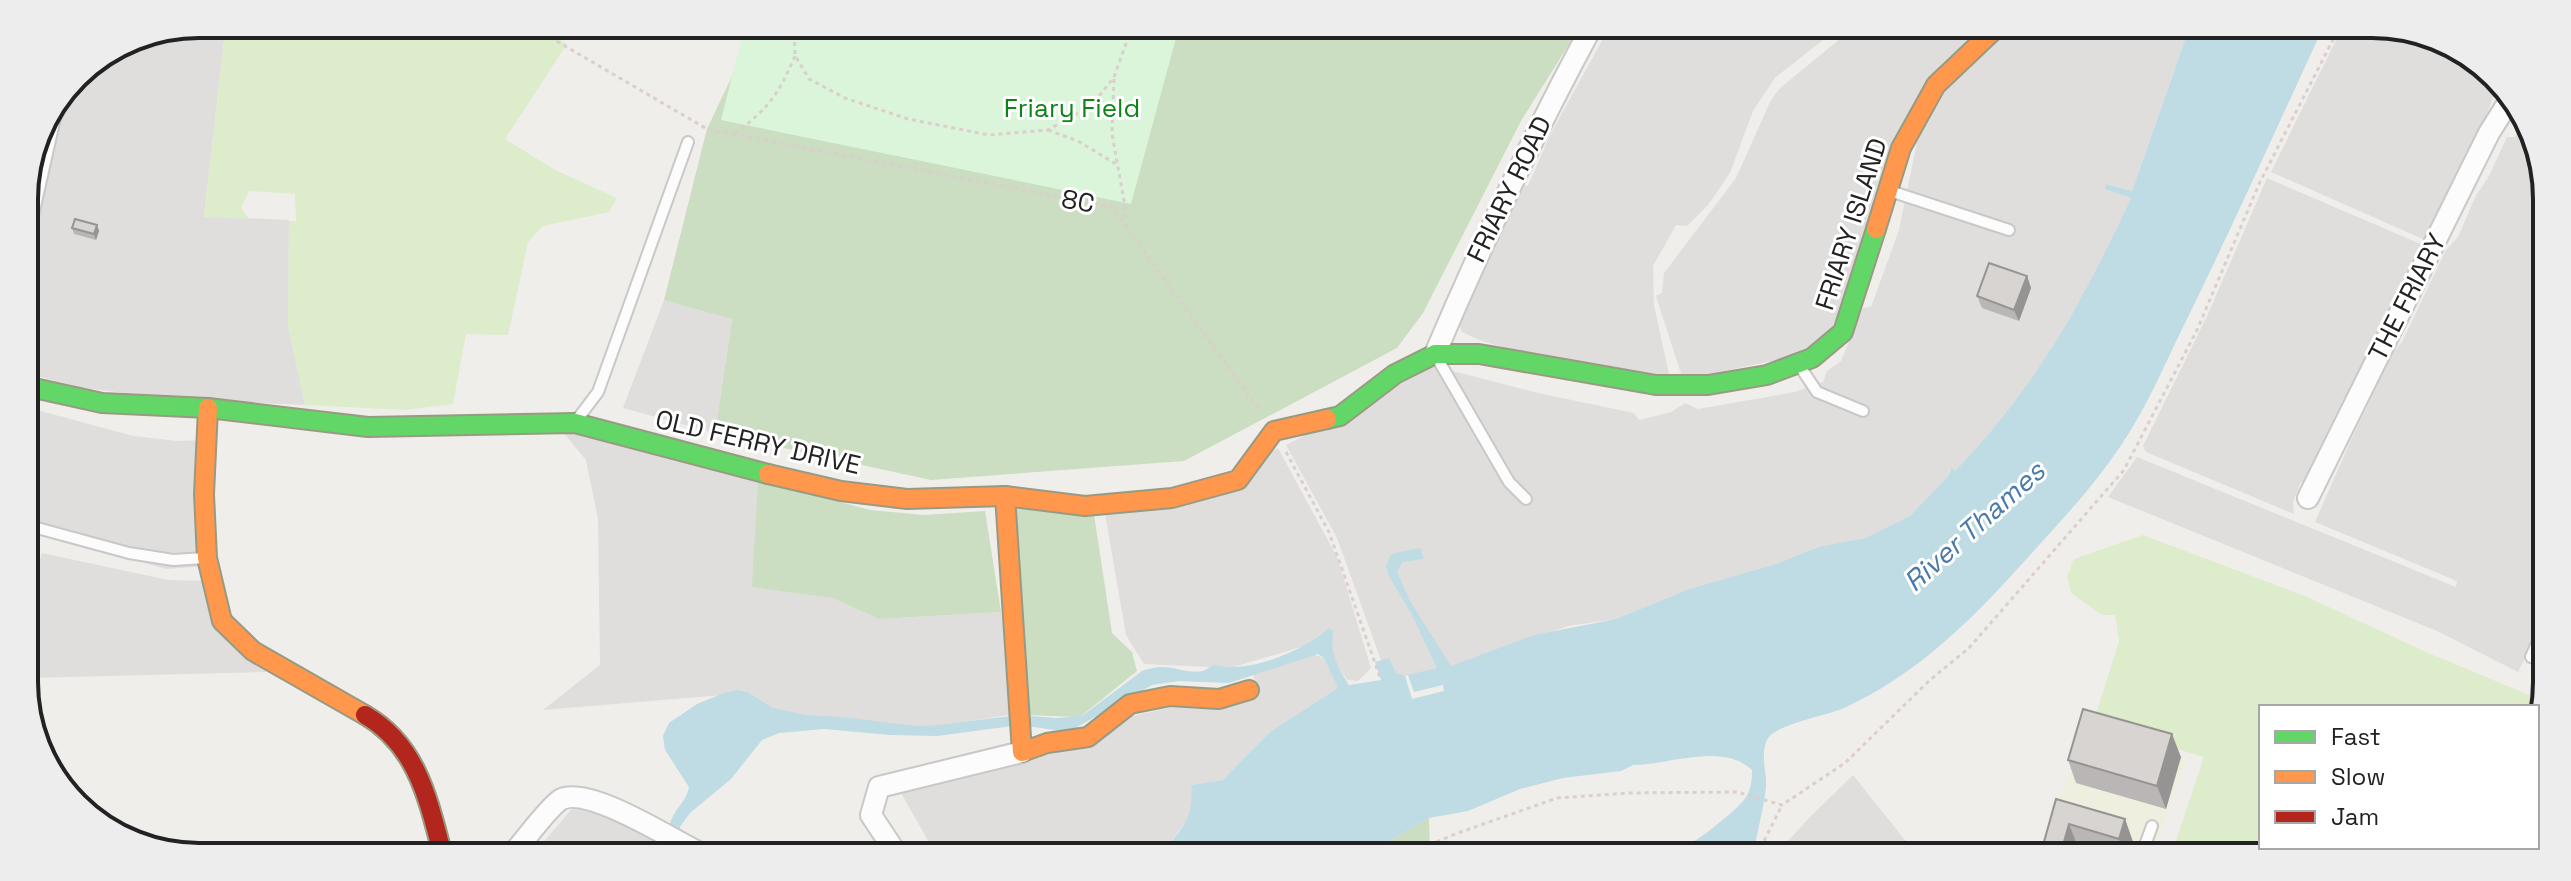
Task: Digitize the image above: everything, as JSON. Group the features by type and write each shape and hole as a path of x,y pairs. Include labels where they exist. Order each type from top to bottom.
{"street":[{"name":"FRIARY ROAD","path":"1435,354 1472,266 1552,100 1586,38"},
{"name":"FRIARY ISLAND","path":"1435,354 1479,354 1656,385 1708,385 1767,375 1812,358 1843,332 1901,148 1936,85 1986,38"},
{"name":"THE FRIARY","path":"2308,498 2387,335 2489,133 2505,108"},
{"path":"1274,431 1340,416 1395,374 1435,354"},
{"name":"OLD FERRY DRIVE","path":"38,389 102,403 208,408 368,427 575,423 841,491 907,499 1005,496 1085,506 1172,498 1238,480 1274,431"},
{"path":"208,408 204,494 207,558 222,621 253,651 373,720 412,759 429,802 440,843"},
{"path":"1005,496 1022,752"},
{"path":"889,843 871,815 879,787 1047,743 1088,737 1130,704 1170,696 1219,699 1249,690"},
{"path":"522,843 561,800 580,796 612,807 680,843"}],"lane":[{"path":"575,423 598,392 688,142"},
{"path":"1888,191 2009,230"},
{"path":"1435,354 1509,482 1526,499"},
{"path":"1798,363 1817,392 1863,411"},
{"path":"38,528 129,553 173,560 207,558"},
{"path":"2531,657 2533,652"},
{"path":"2146,843 2152,826"}],"path":[{"name":"8C","path":"551,38 707,129 1112,207 1274,431 1329,532 1381,680"},
{"path":"735,134 759,116 777,96 795,55 794,38"},
{"path":"795,55 809,79 845,98 908,119 989,135 1048,130 1092,105 1114,75 1128,38"},
{"path":"1763,843 1782,805 1845,763 1930,680 1969,648 2124,470 2197,330 2259,184 2334,38"},
{"path":"1114,75 1112,134 1125,206 1124,223"},
{"path":"1048,130 1078,141 1116,164"},
{"path":"1434,843 1557,798 1629,793 1737,792 1782,805"}],"shaded area":[{"path":"188,38 224,38 204,216 289,220 288,326 305,405 184,400 83,388 38,376 39,180 51,136 60,118 93,78 137,50"},
{"path":"1603,38 1825,38 1775,78 1753,111 1730,173 1708,205 1687,226 1676,225 1653,266 1654,305 1673,393 1537,358 1462,332 1460,315 1488,259 1507,181 1528,186 1550,135"},
{"path":"1841,38 1971,38 1940,66 1823,350 1683,380 1656,296 1662,293 1664,273 1736,178 1770,102 1779,89"},
{"path":"1999,38 2186,38 2132,191 2107,184 2106,189 2131,198 2099,268 2035,376 1985,440 1955,471 1950,469 1949,475 1910,516 1865,538 1818,547 1776,564 1689,589 1616,619 1568,626 1451,666 1387,677 1337,538 1286,445 1434,366 1538,393 1634,413 1639,420 1671,412 1685,403 1698,409 1795,392 1823,382 1827,371 1841,361 1863,308 1871,307 1899,230 1917,142 1949,85"},
{"path":"2337,38 2393,39 2434,50 2470,71 2496,97 2487,114 2488,123 2425,240 2271,172"},
{"path":"2517,131 2530,168 2533,199 2533,641 2518,672 2437,631 2108,497 2137,457 2456,587 2457,581 2315,522 2392,354 2402,342 2446,250 2458,237 2507,137 2515,137"},
{"path":"2267,178 2423,245 2306,479 2300,484 2293,502 2294,514 2146,452 2143,446 2208,314"},
{"path":"664,300 732,318 715,433 623,408"},
{"path":"38,410 133,436 177,441 207,440 211,566 166,569 38,533"},
{"path":"561,430 758,480 753,587 832,598 879,619 1001,612 1015,714 923,728 773,712 747,693 543,710 600,665 598,519 586,460"},
{"path":"1278,448 1337,557 1371,668 1358,681 1347,680 1321,641 1230,668 1144,664 1126,635 1103,502 1169,504"},
{"path":"42,553 168,580 212,581 266,672 38,678 38,568"},
{"path":"1312,654 1324,658 1339,688 1270,732 1223,780 1191,785 1193,806 1190,816 1170,843 929,843 901,793 1023,758 1119,719 1257,688 1253,674"},
{"path":"1853,775 1907,843 1786,843"},
{"path":"577,803 605,807 657,843 543,843"}],"green space":[{"path":"224,38 557,38 567,44 505,139 555,170 617,198 609,212 543,226 528,242 508,335 466,334 453,404 405,410 305,405 288,326 289,221 296,221 295,194 249,191 241,208 249,219 204,217"},
{"name":"Friary Field","path":"742,38 1176,38 1131,204 721,120"},
{"path":"750,38 1573,38 1521,121 1423,313 1397,348 1184,461 931,480 715,433 732,319 664,300 707,129"},
{"path":"758,480 870,510 924,515 985,511 1001,612 879,619 832,598 752,587"},
{"path":"1092,501 1112,633 1132,652 1137,671 1080,717 1025,715 998,507"},
{"path":"2143,535 2307,597 2532,696 2532,705 2259,705 2259,843 2175,843 2204,757 2093,724 2119,641 2115,615 2102,615 2071,593 2067,576 2074,559"},
{"path":"2087,732 2186,760 2157,843 2050,843 2059,798"},
{"path":"1429,818 1430,843 1386,843"}],"water":[{"name":"River Thames","path":"2186,38 2318,38 2157,381 2110,462 1991,597 1933,652 1868,696 1772,734 1764,751 1766,787 1756,843 1691,843 1743,801 1751,782 1752,770 1740,762 1711,756 1633,765 1621,771 1563,778 1520,789 1468,811 1429,818 1386,843 1171,843 1181,830 1191,807 1191,785 1223,780 1270,732 1338,688 1324,658 1318,654 1229,683 1179,681 1152,685 1068,732 1020,725 937,736 824,729 779,733 762,740 731,779 690,813 680,827 681,843 665,843 672,818 689,787 665,750 663,736 669,723 697,704 724,693 737,690 748,692 772,708 805,715 916,726 1019,715 1056,718 1082,716 1142,671 1168,667 1195,672 1215,665 1228,667 1259,663 1305,645 1329,628 1333,631 1335,660 1349,685 1381,680 1375,662 1389,658 1396,673 1405,676 1412,699 1444,691 1443,685 1414,692 1408,675 1437,668 1389,576 1386,567 1391,554 1420,548 1424,559 1402,562 1397,572 1410,601 1451,666 1534,635 1616,619 1689,589 1776,564 1818,547 1865,538 1910,516 1949,475 1951,468 1955,471 1983,441 2009,409 2076,307 2131,198 2105,189 2106,184 2132,191"}],"building":[{"path":"75,219 97,225 94,234 72,228"},
{"path":"1989,263 2027,276 2014,310 1977,296"},
{"path":"2083,709 2172,734 2157,786 2068,760"},
{"path":"2056,799 2125,819 2119,839 2069,824 2064,843 2044,843"}],"traffic: fast":[{"path":"1327,419 1340,416 1395,374 1435,354 1479,354 1656,385 1708,385 1767,375 1812,358 1843,332 1876,229"},
{"path":"38,389 102,403 208,408 368,427 575,423 768,474"}],"traffic: slow":[{"path":"1876,229 1901,148 1936,85 1986,38"},
{"path":"208,408 204,494 207,558 222,621 253,651 365,715"},
{"path":"768,474 841,491 907,499 1005,496 1085,506 1172,498 1238,480 1274,431 1327,419"},
{"path":"1005,496 1022,752 1047,743 1088,737 1130,704 1170,696 1219,699 1249,690"}],"traffic: jam":[{"path":"365,715 383,727 409,758 425,793 440,843"}]}
